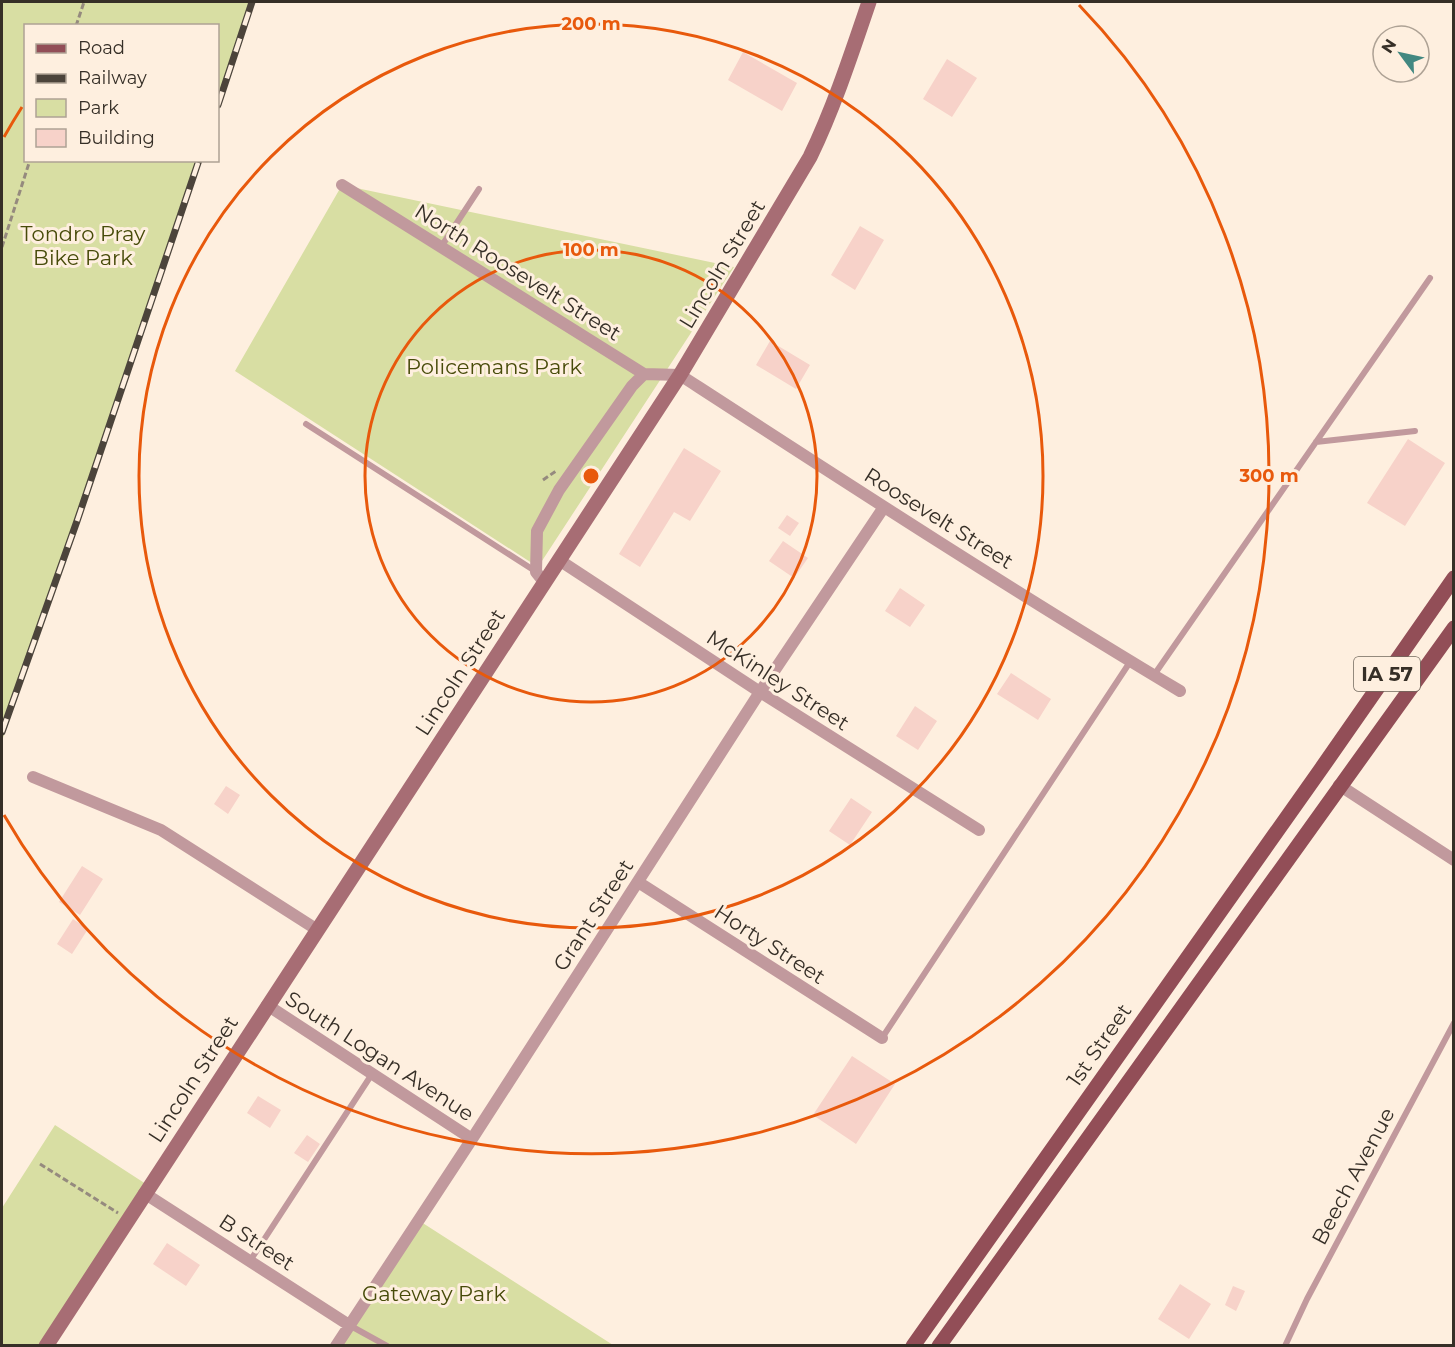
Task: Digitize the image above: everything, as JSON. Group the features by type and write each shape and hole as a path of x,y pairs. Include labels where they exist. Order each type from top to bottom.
{"main road":[{"name":"Lincoln Street","path":"46,1346 540,577 559,560 680,375 810,157 827,123 869,2"},
{"name":"1st Street","path":"913,1346 1454,578"},
{"name":"IA 57","path":"1339,785 1454,628"},
{"path":"939,1346 1339,785"}],"street":[{"name":"North Roosevelt Street","path":"342,184 644,374"},
{"path":"540,577 537,531 559,490 632,386 644,374 680,375"},
{"name":"Roosevelt Street","path":"680,375 884,507 1180,691"},
{"name":"Grant Street","path":"336,1346 760,692 884,507"},
{"name":"McKinley Street","path":"559,560 760,692 979,830"},
{"path":"33,777 161,830 316,929"},
{"path":"1339,785 1454,861"},
{"name":"Horty Street","path":"638,882 882,1038"},
{"name":"South Logan Avenue","path":"267,1005 472,1139"},
{"name":"B Street","path":"144,1193 349,1325"}],"lane":[{"path":"441,247 479,189"},
{"path":"1154,675 1430,278"},
{"path":"306,424 540,577"},
{"path":"1316,442 1415,431"},
{"path":"882,1038 1130,662"},
{"name":"Beech Avenue","path":"1285,1346 1307,1299 1454,1023"},
{"path":"250,1261 372,1074"},
{"path":"349,1325 387,1346"}],"path":[{"path":"77,24 84,2"},
{"path":"2,247 29,162"},
{"path":"40,1164 127,1219"}],"green space":[{"name":"Tondro Pray Bike Park","path":"2,2 253,2 219,104 219,24 24,24 24,162 199,162 2,741"},
{"name":"Policemans Park","path":"342,185 734,267 538,567 235,371"},
{"path":"55,1125 149,1186 46,1345 2,1345 2,1208"},
{"name":"Gateway Park","path":"418,1220 613,1345 337,1346"}],"building":[{"path":"743,52 797,83 782,111 728,80"},
{"path":"947,59 977,78 952,117 923,99"},
{"path":"860,226 884,240 855,290 831,275"},
{"path":"770,341 810,365 796,389 756,365"},
{"path":"1408,439 1445,463 1405,526 1367,503"},
{"path":"684,448 721,471 690,521 674,512 640,567 619,554"},
{"path":"787,515 799,523 790,536 778,528"},
{"path":"783,541 808,558 794,578 769,561"},
{"path":"900,588 925,605 910,627 885,611"},
{"path":"1011,673 1051,699 1038,720 997,694"},
{"path":"915,706 937,721 918,750 896,736"},
{"path":"226,786 240,795 228,814 214,804"},
{"path":"851,798 872,812 850,845 829,831"},
{"path":"82,866 103,879 80,915 59,902"},
{"path":"73,919 88,929 72,954 57,944"},
{"path":"852,1056 895,1084 856,1144 813,1115"},
{"path":"258,1096 281,1110 270,1128 247,1113"},
{"path":"307,1135 320,1144 308,1162 294,1153"},
{"path":"167,1243 200,1265 186,1286 153,1264"},
{"path":"1180,1284 1211,1304 1189,1339 1158,1319"},
{"path":"1233,1286 1245,1291 1236,1311 1225,1305"}],"railway":[{"path":"219,102 252,2"},
{"path":"2,732 77,521 198,162"}]}
